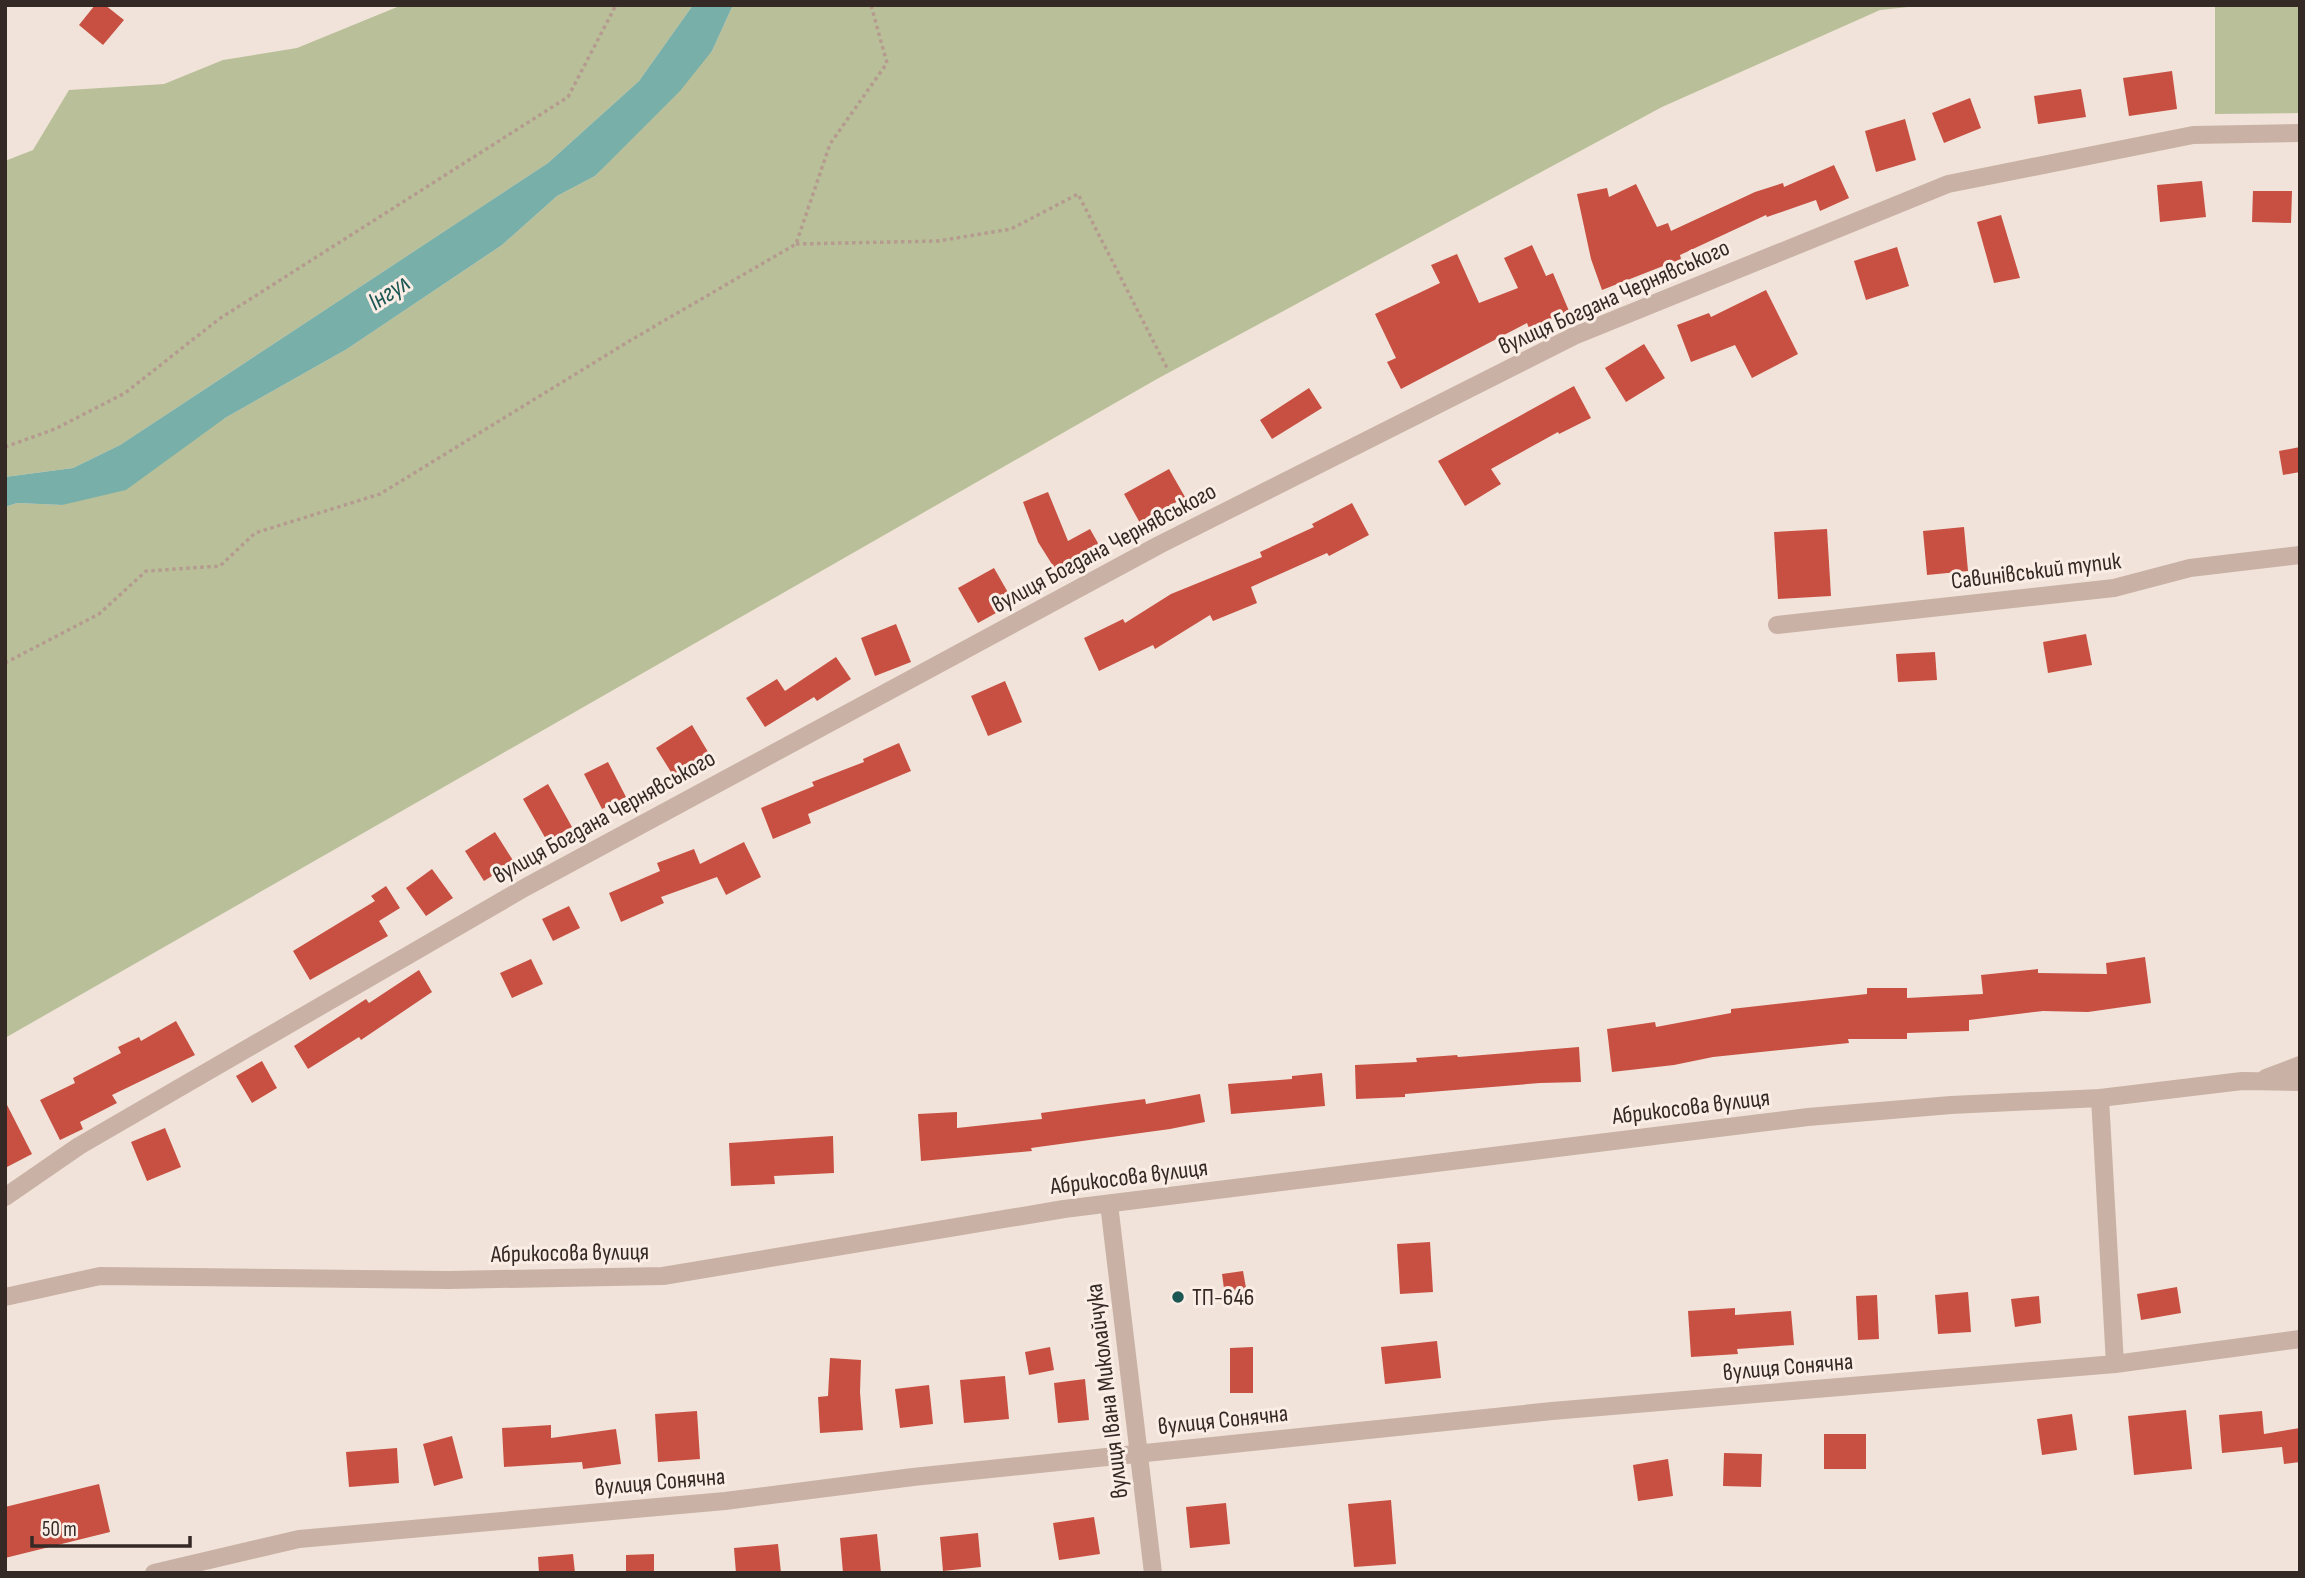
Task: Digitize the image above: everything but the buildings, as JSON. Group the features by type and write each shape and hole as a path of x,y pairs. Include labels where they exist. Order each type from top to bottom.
{"street":[{"name":"вулиця Богдана Чернявського","path":"5,1197 79,1146 538,880 1159,545 1574,336 1948,184 2193,135 2300,133"},
{"name":"Савинівський тупик","path":"1777,625 2114,589 2190,568 2300,555"},
{"path":"2260,1080 2300,1065"},
{"path":"2260,1080 2300,1082"},
{"name":"Абрикосова вулиця","path":"5,1297 100,1276 449,1280 663,1276 1064,1209 1808,1117 1951,1105 2100,1098 2260,1080"},
{"path":"2100,1098 2115,1364"},
{"name":"вулиця Івана Миколайчука","path":"1109,1204 1153,1573"},
{"name":"вулиця Сонячна","path":"154,1573 299,1539 725,1501 914,1477 1552,1411 2115,1364 2300,1339"}],"path":[{"path":"5,447 55,429 125,393 219,319 568,97 616,5"},
{"path":"796,244 830,144 887,63 871,5"},
{"path":"5,663 99,614 146,570 220,566 255,534 380,494 631,340 796,244 938,241 1011,229 1078,194 1167,368"}],"green space":[{"path":"402,5 693,5 639,81 548,163 120,445 73,468 5,477 5,161 33,150 69,90 164,84 223,60 297,48"},
{"path":"733,5 1927,5 1880,10 1662,107 1157,379 5,1038 5,507 17,503 62,505 347,349 502,245 557,196 595,176 712,51"},
{"path":"2215,5 2300,5 2300,113 2215,114"}],"water":[{"name":"Інгул","path":"693,5 733,5 712,51 680,91 595,176 557,196 502,245 347,349 225,418 126,490 62,505 17,503 5,507 5,477 73,468 120,445 548,163 639,81"}],"place":[{"name":"ТП-646","path":"1178,1297"}]}
